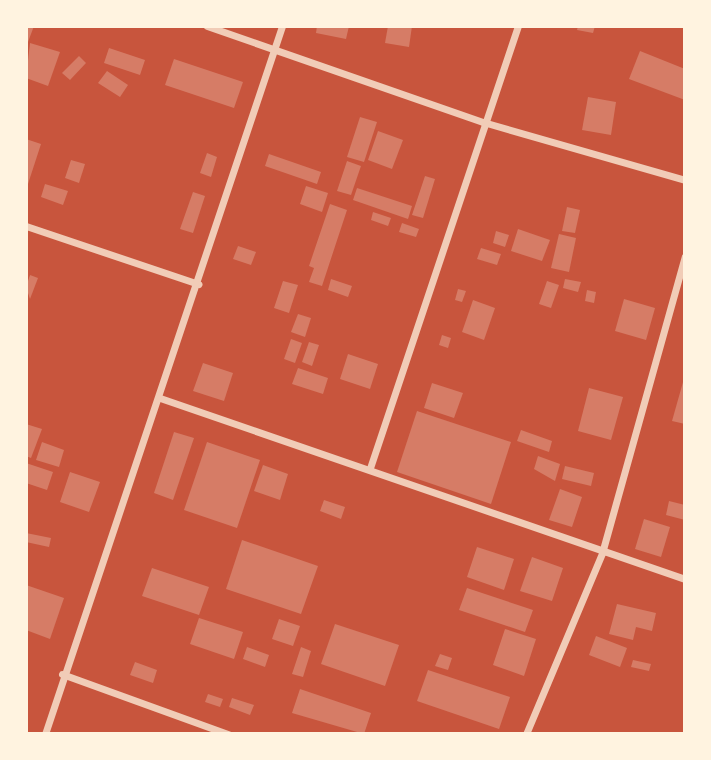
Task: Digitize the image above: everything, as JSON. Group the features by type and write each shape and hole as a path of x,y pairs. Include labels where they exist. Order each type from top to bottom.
{"street":[{"path":"207,26 483,122 685,180"},
{"path":"45,734 62,674 160,398 282,26"},
{"path":"370,468 483,122 518,26"},
{"path":"26,226 198,284"},
{"path":"526,734 602,553 685,256"},
{"path":"160,398 370,468 602,553 685,579"},
{"path":"62,674 228,734"}],"building":[{"path":"26,26 34,26 28,42 26,41"},
{"path":"317,26 349,26 346,39 316,33"},
{"path":"388,26 412,26 409,47 385,43"},
{"path":"578,26 595,26 593,33 577,30"},
{"path":"30,43 60,52 48,86 26,78"},
{"path":"109,48 145,60 140,75 104,63"},
{"path":"640,51 685,69 685,100 629,79"},
{"path":"79,56 86,63 70,80 62,73"},
{"path":"174,59 243,82 234,108 165,85"},
{"path":"107,71 128,85 120,97 98,83"},
{"path":"588,97 616,102 611,135 582,130"},
{"path":"360,117 377,122 364,162 347,157"},
{"path":"378,131 403,140 392,169 368,160"},
{"path":"26,139 41,144 27,187 26,186"},
{"path":"207,153 217,157 211,177 200,173"},
{"path":"269,154 321,172 317,184 265,166"},
{"path":"71,160 85,164 79,183 65,178"},
{"path":"347,161 361,166 351,195 337,191"},
{"path":"425,176 435,179 423,218 412,215"},
{"path":"45,184 68,191 63,205 41,197"},
{"path":"306,186 328,193 322,212 300,204"},
{"path":"357,188 412,206 408,219 353,200"},
{"path":"193,192 205,196 193,233 180,229"},
{"path":"330,204 347,210 322,286 309,282 314,268 309,266"},
{"path":"567,207 580,210 575,233 562,231"},
{"path":"373,212 391,218 388,226 371,220"},
{"path":"402,223 419,229 416,237 399,232"},
{"path":"518,229 550,240 542,261 511,251"},
{"path":"496,231 509,235 505,247 493,243"},
{"path":"559,234 576,238 569,272 551,268"},
{"path":"238,246 256,252 251,265 233,259"},
{"path":"481,248 501,254 497,265 477,259"},
{"path":"30,275 38,278 30,299 26,287"},
{"path":"331,279 352,286 348,297 328,290"},
{"path":"565,279 581,282 578,292 563,288"},
{"path":"283,281 298,285 289,313 274,308"},
{"path":"547,281 559,285 551,308 539,304"},
{"path":"458,289 466,291 462,302 455,300"},
{"path":"587,290 596,292 594,303 585,301"},
{"path":"624,299 655,308 646,340 615,331"},
{"path":"473,300 495,308 484,340 462,332"},
{"path":"298,314 311,318 305,337 291,332"},
{"path":"442,335 451,338 448,348 439,345"},
{"path":"291,339 302,343 295,363 284,359"},
{"path":"309,342 319,345 312,366 302,362"},
{"path":"348,354 378,364 370,389 340,379"},
{"path":"203,363 233,373 224,401 193,391"},
{"path":"298,368 328,378 323,394 292,384"},
{"path":"685,375 685,424 672,421"},
{"path":"432,383 463,393 454,418 424,408"},
{"path":"589,388 623,397 611,440 578,431"},
{"path":"417,411 511,442 491,504 397,472"},
{"path":"26,424 42,429 31,458 26,456"},
{"path":"521,430 552,441 549,452 517,441"},
{"path":"174,432 194,438 173,500 154,493"},
{"path":"42,442 64,450 59,467 36,460"},
{"path":"207,442 260,460 237,528 184,510"},
{"path":"538,456 560,464 555,481 534,469"},
{"path":"26,463 53,472 47,490 26,483"},
{"path":"263,465 288,474 280,500 254,491"},
{"path":"565,466 594,473 591,486 562,479"},
{"path":"70,472 100,482 89,512 60,502"},
{"path":"560,489 582,497 572,527 549,520"},
{"path":"324,500 345,507 341,519 320,511"},
{"path":"669,501 685,505 685,520 666,515"},
{"path":"644,519 670,527 661,557 635,549"},
{"path":"26,533 51,538 49,547 26,542"},
{"path":"242,540 318,566 301,614 226,589"},
{"path":"477,547 514,559 504,590 467,577"},
{"path":"532,557 563,568 552,601 520,591"},
{"path":"152,568 209,587 199,615 142,596"},
{"path":"26,585 64,598 50,639 26,630"},
{"path":"467,588 533,610 525,632 459,610"},
{"path":"617,604 656,613 652,631 636,627 633,640 609,634"},
{"path":"199,618 243,632 234,659 190,644"},
{"path":"279,619 300,626 293,646 272,639"},
{"path":"335,624 399,645 385,686 321,664"},
{"path":"505,629 536,639 524,676 493,665"},
{"path":"596,636 627,648 620,667 589,655"},
{"path":"247,647 269,655 265,667 243,659"},
{"path":"301,647 311,651 303,677 292,674"},
{"path":"440,654 452,658 448,670 435,666"},
{"path":"633,660 651,664 649,671 631,667"},
{"path":"135,662 157,670 153,683 130,675"},
{"path":"428,670 510,697 499,729 417,701"},
{"path":"300,689 371,713 364,734 292,713"},
{"path":"208,694 223,699 220,707 205,702"},
{"path":"232,698 254,705 250,715 229,707"}]}
